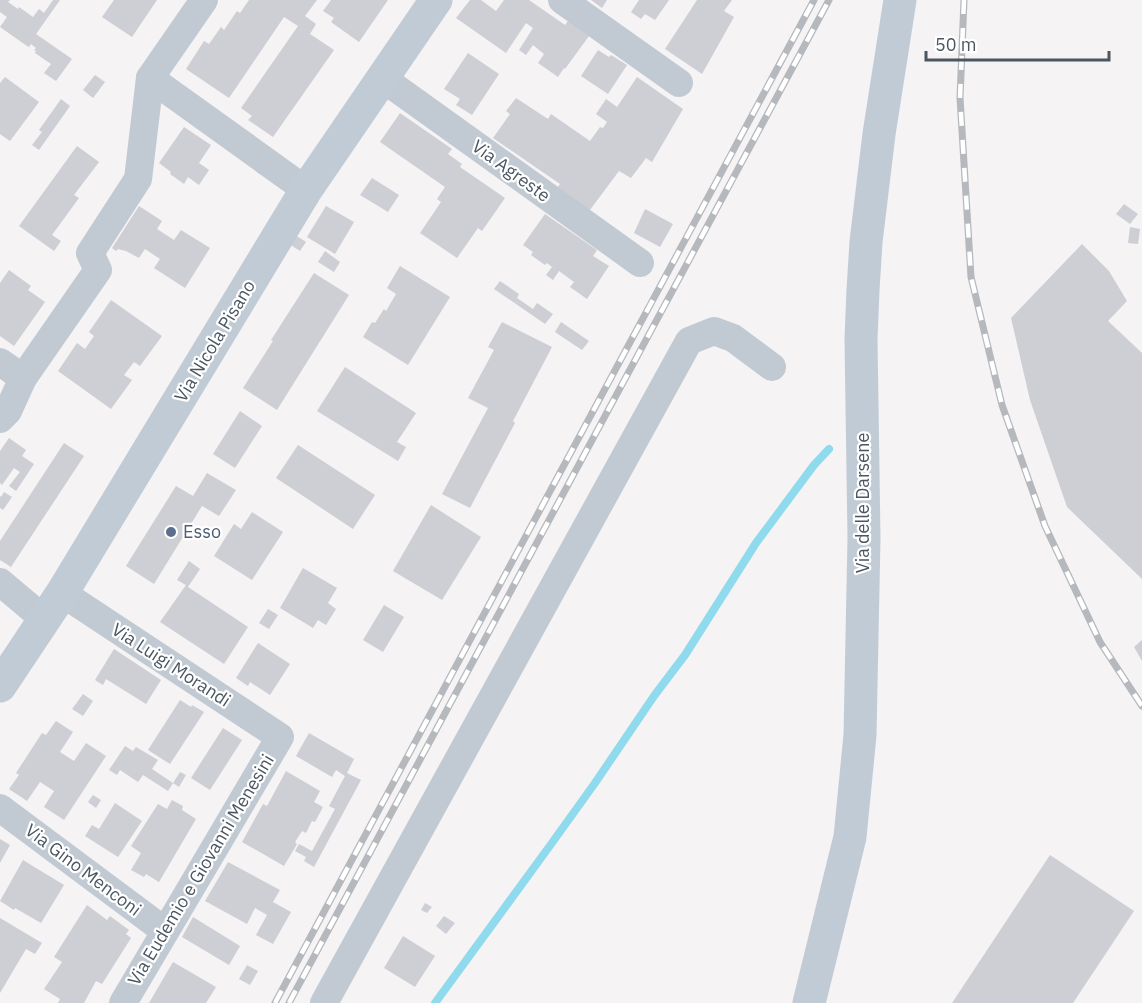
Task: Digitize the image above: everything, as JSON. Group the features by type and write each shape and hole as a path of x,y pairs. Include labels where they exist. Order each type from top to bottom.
{"street":[{"path":"0,419 8,411 23,378 98,270 90,253 138,179 150,78 204,0"},
{"name":"Via Nicola Pisano","path":"0,686 53,606 306,190 436,0"},
{"path":"562,0 679,83"},
{"name":"Via delle Darsene","path":"809,1003 850,837 860,735 864,538 861,339 863,281 879,134 900,0"},
{"path":"150,78 306,190"},
{"name":"Via Agreste","path":"382,78 640,263"},
{"path":"324,1003 689,340 714,331 733,338 772,367"},
{"path":"0,362 23,378"},
{"name":"Via Luigi Morandi","path":"0,582 53,606 280,737"},
{"name":"Via Eudemio e Giovanni Menesini","path":"123,1003 280,737"},
{"name":"Via Gino Menconi","path":"0,808 165,931"}],"building":[{"path":"0,0 10,0 8,2 33,17 39,9 44,13 53,0 60,0 36,34 72,59 56,81 44,73 51,64 35,53 36,48 31,44 27,46 0,27 7,17 0,12"},
{"path":"114,0 157,0 132,37 102,17"},
{"path":"249,0 317,0 305,16 316,24 310,34 334,50 273,137 248,120 252,116 241,108 298,26 284,17 229,98 186,69 204,41 209,44 221,27 224,30 237,11 240,13"},
{"path":"331,0 388,0 359,42 331,22 334,18 323,11"},
{"path":"470,0 481,0 496,11 504,0 529,0 565,25 568,21 589,36 558,77 538,63 544,54 533,45 526,55 519,50 533,28 526,23 506,53 456,18"},
{"path":"591,0 607,0 602,8"},
{"path":"639,0 669,0 655,20 645,14 641,19 631,12"},
{"path":"697,0 732,0 724,11 734,17 702,74 665,49"},
{"path":"598,50 627,65 608,94 581,76"},
{"path":"468,53 499,74 472,115 456,105 460,99 444,89"},
{"path":"95,75 105,82 93,98 83,90"},
{"path":"5,77 39,102 10,141 0,134 0,83"},
{"path":"637,77 683,109 652,162 646,158 631,178 619,171 587,214 555,191 560,184 493,138 510,114 506,111 516,98 548,119 551,114 590,141 600,127 603,128 607,122 596,114 606,99 617,107"},
{"path":"61,99 70,106 39,150 32,145 42,132 39,130"},
{"path":"400,113 452,149 448,154 462,164 460,167 505,198 482,231 478,228 457,258 420,233 441,202 437,199 445,187 380,142"},
{"path":"184,127 211,145 199,163 209,170 199,185 188,177 184,184 159,163"},
{"path":"77,146 99,162 74,195 79,198 52,235 61,241 54,251 19,226"},
{"path":"372,178 399,195 388,212 360,195"},
{"path":"1124,204 1138,214 1130,224 1116,214"},
{"path":"139,206 162,221 157,229 174,240 181,230 210,248 185,288 154,268 160,259 145,249 139,258 126,251 118,249 116,251 112,248"},
{"path":"326,206 354,222 335,254 307,237"},
{"path":"645,209 673,224 660,247 634,233"},
{"path":"545,214 597,250 593,256 609,266 587,299 570,287 574,282 559,271 553,280 546,275 552,267 531,255 533,252 523,245"},
{"path":"1130,227 1140,229 1138,244 1128,243"},
{"path":"295,235 306,242 300,251 289,244"},
{"path":"1082,244 1109,271 1127,301 1108,321 1142,353 1142,579 1067,507 1030,400 1011,318"},
{"path":"325,251 340,262 334,272 318,262"},
{"path":"400,266 450,297 408,365 363,337 372,322 375,323 384,309 386,311 396,294 387,288"},
{"path":"9,270 31,286 28,290 45,302 14,346 0,336 0,283"},
{"path":"314,273 349,295 277,410 243,388"},
{"path":"500,281 519,294 517,298 533,309 537,303 553,314 545,324 494,289"},
{"path":"111,300 162,336 140,366 134,362 124,375 132,380 111,409 58,371 77,343 85,349 94,336 89,332"},
{"path":"502,322 552,347 470,508 442,494 488,408 468,398 494,350 488,347"},
{"path":"561,322 589,341 582,350 555,332"},
{"path":"345,367 416,413 397,442 406,447 398,461 317,411"},
{"path":"240,411 262,426 235,468 213,454"},
{"path":"9,438 26,450 22,456 34,464 16,491 9,486 20,472 14,468 2,485 0,483 0,451"},
{"path":"64,443 84,456 11,567 0,560 0,541"},
{"path":"298,445 375,495 353,529 276,478"},
{"path":"207,473 236,490 219,516 202,506 154,584 126,566 176,486 193,496"},
{"path":"4,492 12,497 3,510 0,508 0,496"},
{"path":"431,505 481,537 442,600 393,571"},
{"path":"252,512 283,532 252,580 214,556 234,524 241,529"},
{"path":"189,561 200,569 188,587 248,627 224,664 160,622 186,585 177,580"},
{"path":"303,568 337,588 328,603 336,609 326,625 318,620 313,628 280,608"},
{"path":"384,605 404,617 383,652 363,640"},
{"path":"268,609 278,615 269,629 259,623"},
{"path":"1142,640 1142,661 1134,647"},
{"path":"258,643 290,664 270,695 250,682 248,686 236,678"},
{"path":"114,649 161,680 146,704 106,679 103,685 95,680"},
{"path":"83,694 93,701 83,716 72,709"},
{"path":"180,700 204,712 170,764 148,750"},
{"path":"56,721 73,732 60,752 74,761 86,743 106,756 64,820 44,807 54,791 40,782 27,801 9,789 19,775 16,773 42,733 46,735"},
{"path":"223,728 242,740 210,790 191,778"},
{"path":"309,733 354,759 347,773 361,780 314,867 304,861 306,857 295,851 299,844 312,851 335,809 329,806 345,776 336,770 332,777 296,756"},
{"path":"125,746 133,751 136,747 158,760 152,769 173,783 168,791 143,775 138,782 120,770 117,775 109,770"},
{"path":"286,771 320,791 314,802 323,807 306,833 302,831 284,866 242,842 263,804 267,806"},
{"path":"180,772 186,775 179,787 173,783"},
{"path":"93,795 101,800 96,808 88,802"},
{"path":"172,800 183,806 182,810 196,819 159,882 146,874 144,877 131,870 141,853 131,846 158,804 167,809"},
{"path":"115,803 142,821 118,857 85,836 92,825 99,829"},
{"path":"0,839 10,845 0,863"},
{"path":"1050,855 1134,911 1073,1003 952,1003"},
{"path":"23,860 64,885 41,923 0,901"},
{"path":"228,862 280,890 273,902 291,912 273,944 256,935 267,915 255,908 247,924 205,901"},
{"path":"425,903 432,907 427,913 421,910"},
{"path":"87,905 107,920 110,916 129,930 126,934 131,938 102,984 96,981 84,1003 58,1003 60,999 44,989 62,962 54,957"},
{"path":"444,916 455,923 446,934 436,926"},
{"path":"193,917 240,946 229,965 182,937"},
{"path":"0,918 42,943 35,954 26,949 0,993"},
{"path":"403,936 435,956 415,987 384,968"},
{"path":"173,962 216,987 206,1003 149,1003"},
{"path":"247,965 258,971 250,985 239,979"}],"waterway":[{"path":"435,1003 685,655 756,543 814,465 829,449"}],"railway":[{"path":"275,1003 814,0"},
{"path":"289,1003 829,0"},
{"path":"964,0 960,98 971,277 1002,405 1045,526 1100,642 1142,706"}],"place":[{"name":"Esso","path":"171,532"}]}
